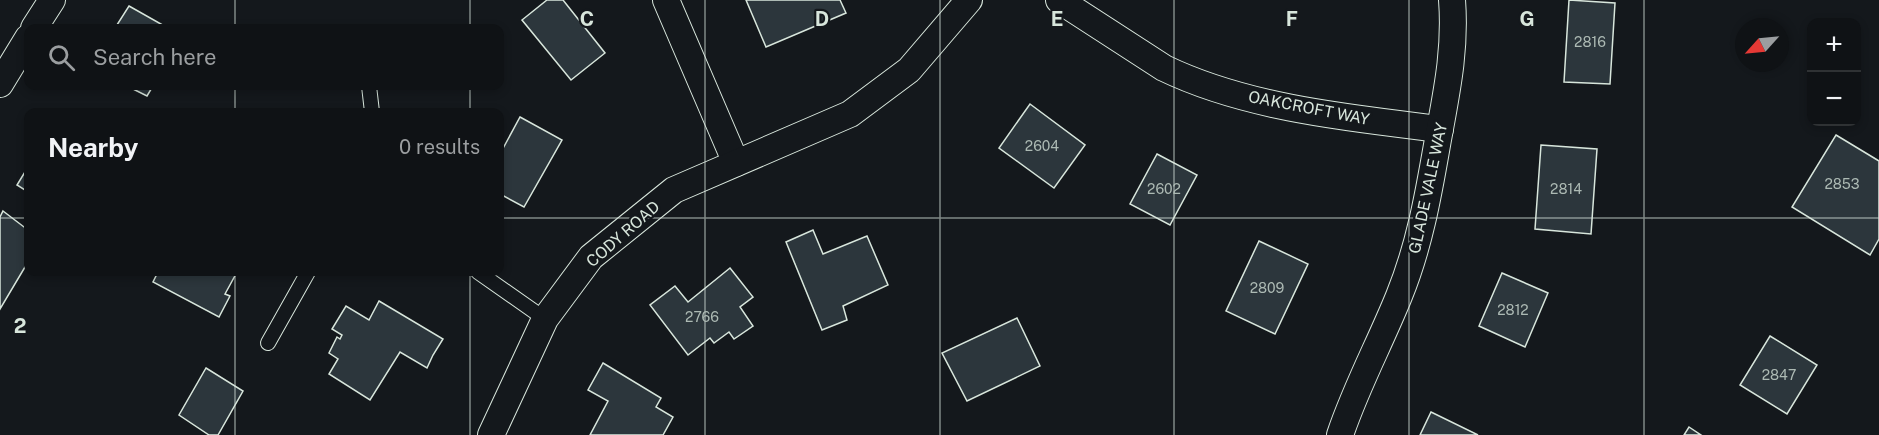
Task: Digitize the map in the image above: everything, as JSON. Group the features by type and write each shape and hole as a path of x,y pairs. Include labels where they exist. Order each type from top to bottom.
{"street":[{"path":"37,24 52,0"},
{"path":"666,0 736,163"},
{"name":"CODY ROAD","path":"491,435 545,319 591,257 674,190 850,114 909,70 969,0"},
{"name":"OAKCROFT WAY","path":"1059,0 1164,68 1177,74 1240,95 1280,105 1440,129"},
{"name":"GLADE VALE WAY","path":"1340,435 1351,403 1399,297 1425,215 1452,61 1452,0"},
{"path":"0,84 24,45"}],"lane":[{"path":"369,90 372,108"},
{"path":"268,343 306,276"},
{"path":"484,276 545,319"}],"building":[{"path":"547,0 563,0 605,53 571,80 522,20"},
{"path":"746,0 840,0 846,13 766,47"},
{"path":"1569,0 1615,3 1610,84 1564,82"},
{"path":"129,6 161,24 118,24"},
{"path":"135,90 151,90 147,96"},
{"path":"1030,104 1085,145 1054,188 999,148"},
{"path":"520,117 562,140 524,207 504,196 504,147"},
{"path":"1836,135 1879,161 1879,239 1870,255 1792,207"},
{"path":"1541,145 1597,149 1591,234 1535,229"},
{"path":"1157,154 1197,175 1170,225 1130,204"},
{"path":"24,174 24,189 17,185"},
{"path":"3,211 24,227 24,269 0,309 0,217"},
{"path":"813,230 823,254 867,236 888,285 843,306 847,320 822,330 786,242"},
{"path":"1259,241 1308,264 1275,334 1226,311"},
{"path":"730,268 753,297 740,307 753,326 734,339 729,332 714,343 710,338 688,355 650,305 675,286 688,302"},
{"path":"1502,273 1548,293 1525,347 1479,326"},
{"path":"156,276 235,276 225,294 230,296 219,317 153,282"},
{"path":"379,301 443,339 427,368 400,352 370,400 329,374 338,359 329,353 337,337 340,339 342,335 332,329 346,306 369,320"},
{"path":"1017,318 1040,366 967,401 942,353"},
{"path":"1770,336 1817,365 1787,414 1740,385"},
{"path":"603,363 661,398 656,407 673,417 663,435 590,435 608,401 588,390"},
{"path":"206,368 243,391 218,435 209,435 179,415"},
{"path":"1431,412 1478,435 1420,435"},
{"path":"1689,427 1701,435 1684,435"}]}
